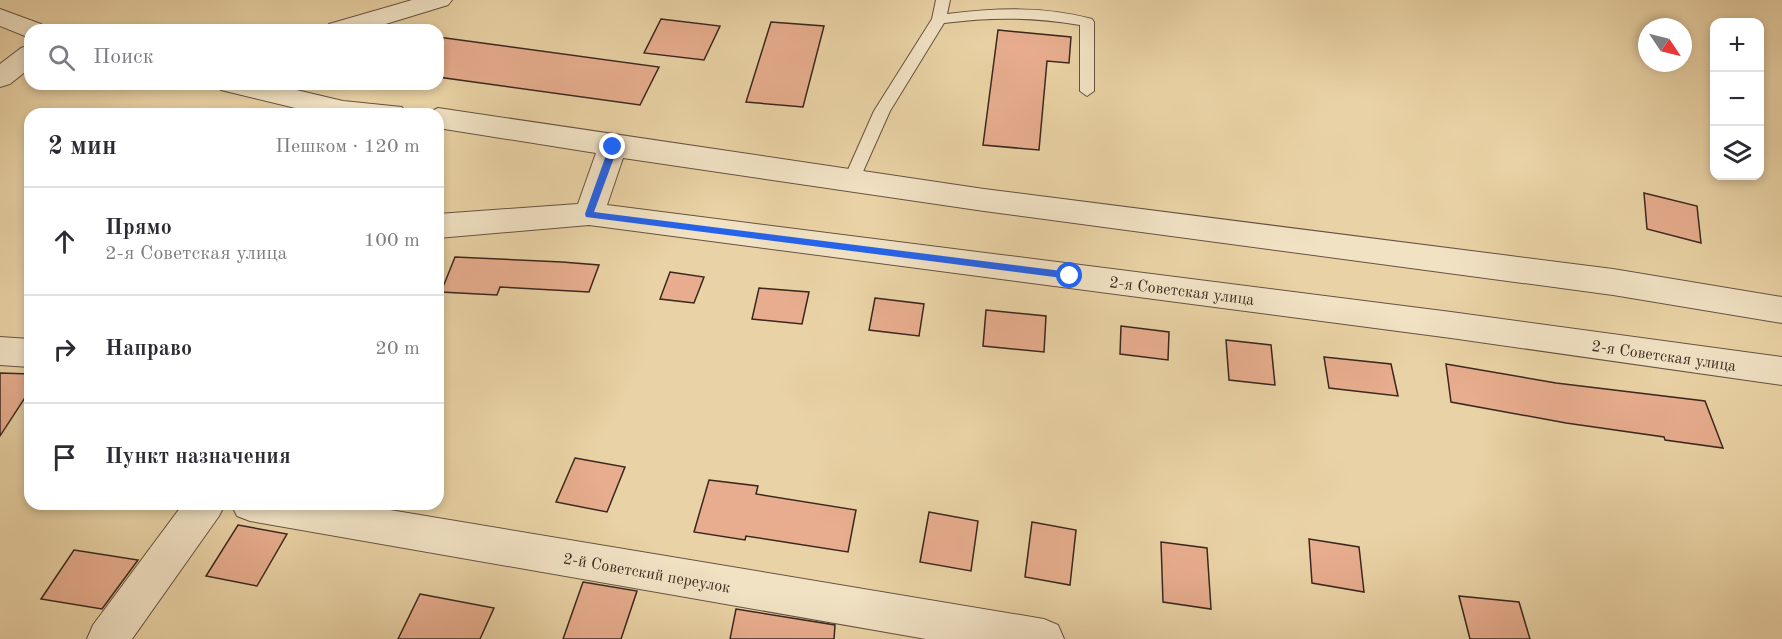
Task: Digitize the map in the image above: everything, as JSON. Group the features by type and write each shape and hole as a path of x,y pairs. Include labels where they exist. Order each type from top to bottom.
{"street":[{"path":"358,24 439,0"},
{"path":"0,17 24,27"},
{"path":"0,78 24,59"},
{"path":"257,90 334,108"},
{"path":"444,118 464,120 613,147 851,181 1613,282 1782,310"},
{"path":"589,214 613,147"},
{"name":"2-я Советская улица","path":"444,226 589,214 1451,325 1782,371"},
{"path":"0,351 24,353"},
{"path":"107,639 202,510"},
{"name":"2-й Советский переулок","path":"285,510 1044,639"}],"lane":[{"path":"851,181 882,111 939,19 943,0"},
{"path":"939,19 992,13 1042,14 1087,22 1087,91"}],"building":[{"path":"661,19 720,26 704,60 644,53"},
{"path":"771,22 824,26 803,107 746,102"},
{"path":"998,30 1071,37 1069,63 1047,61 1039,150 983,145"},
{"path":"444,38 659,67 640,105 444,78"},
{"path":"1644,193 1697,206 1701,243 1647,229"},
{"path":"455,257 599,265 589,292 500,287 497,295 444,292 444,284"},
{"path":"670,272 704,277 694,303 660,299"},
{"path":"759,288 809,292 802,324 752,319"},
{"path":"875,298 924,304 919,336 869,330"},
{"path":"986,310 1046,316 1044,352 983,346"},
{"path":"1121,326 1169,332 1168,360 1120,354"},
{"path":"1226,340 1271,345 1275,385 1229,380"},
{"path":"1324,357 1391,364 1398,396 1329,388"},
{"path":"1446,364 1556,383 1705,401 1723,448 1451,402"},
{"path":"0,373 24,374 24,399 0,436"},
{"path":"575,458 625,467 607,512 556,502"},
{"path":"709,480 758,486 756,494 856,510 848,552 746,536 745,540 694,532"},
{"path":"929,512 978,521 971,571 920,562"},
{"path":"1032,522 1076,530 1070,585 1025,577"},
{"path":"238,525 287,534 257,586 206,576"},
{"path":"1309,539 1359,547 1364,592 1312,583"},
{"path":"1161,542 1207,548 1211,609 1163,602"},
{"path":"74,550 138,560 102,609 41,599"},
{"path":"583,582 637,591 621,639 563,639"},
{"path":"420,594 494,608 480,639 398,639"},
{"path":"1459,596 1519,602 1530,639 1470,639"},
{"path":"736,609 835,625 834,639 730,639"}],"route":[{"path":"613,147 589,214 1070,276"}]}
